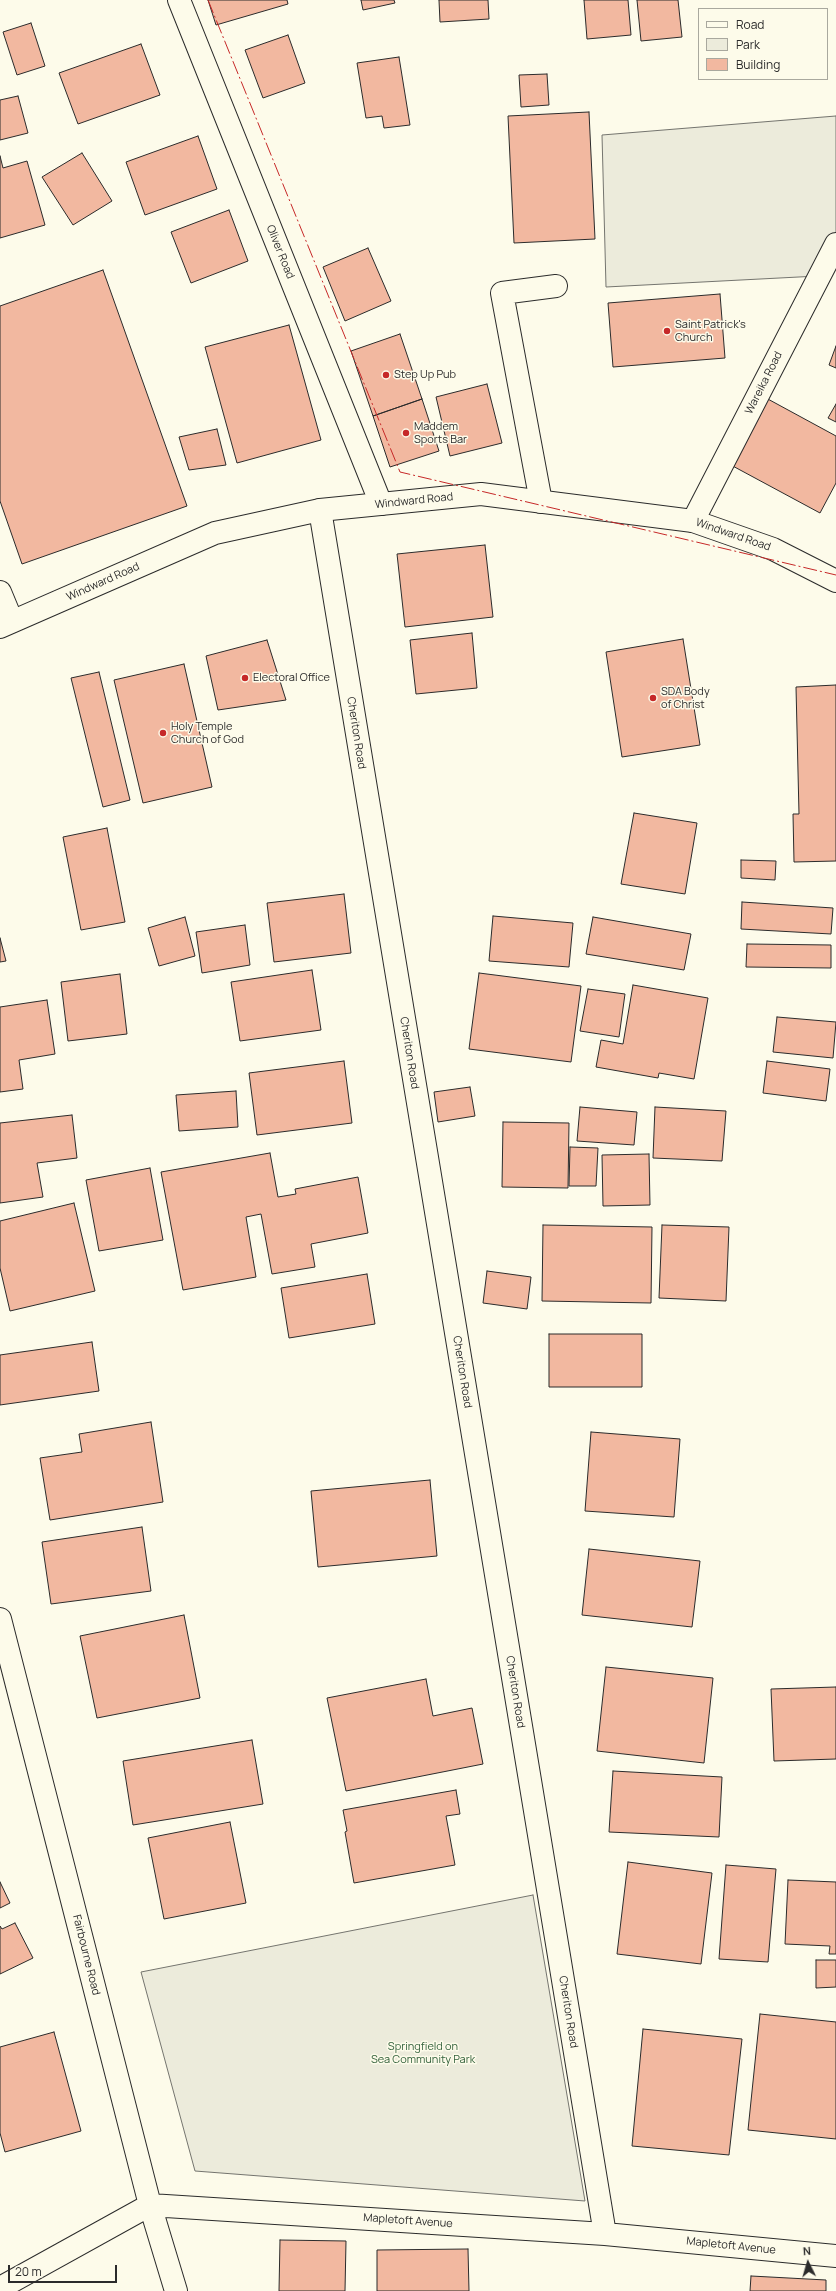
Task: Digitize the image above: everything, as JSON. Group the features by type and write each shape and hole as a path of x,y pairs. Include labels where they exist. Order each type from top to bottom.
{"street":[{"name":"Oliver Road","path":"179,0 381,504"},
{"name":"Wareika Road","path":"693,521 836,244"},
{"path":"541,502 502,294 556,286"},
{"name":"Windward Road","path":"6,624 216,533 320,510 481,494 693,521 773,549 836,581"},
{"name":"Cheriton Road","path":"320,510 605,2234"},
{"path":"0,592 6,624"},
{"name":"Fairbourne Road","path":"0,1619 150,2205 176,2291"},
{"path":"0,2288 150,2205"},
{"name":"Mapletoft Avenue","path":"150,2205 605,2234 836,2256"}],"green space":[{"path":"836,116 836,240 818,276 606,287 602,135"},
{"name":"Springfield on Sea Community Park","path":"533,1895 585,2201 195,2171 141,1972"}],"building":[{"path":"208,0 287,0 288,4 216,25"},
{"path":"361,0 394,0 395,3 363,10"},
{"path":"439,0 488,0 489,19 440,22"},
{"path":"584,0 628,0 631,35 587,39"},
{"path":"637,0 678,0 682,37 641,41"},
{"path":"31,23 45,66 17,75 3,32"},
{"path":"288,35 305,83 263,98 245,50"},
{"path":"141,44 160,95 78,124 59,73"},
{"path":"399,57 410,125 384,128 382,116 366,118 357,63"},
{"path":"547,74 549,105 521,107 519,75"},
{"path":"18,96 28,133 0,140 0,100"},
{"path":"589,112 595,239 514,243 508,116"},
{"path":"198,136 217,189 145,215 126,162"},
{"path":"82,153 112,201 73,225 42,177"},
{"path":"0,156 3,168 27,161 45,225 0,238"},
{"path":"229,210 248,261 191,283 171,232"},
{"path":"368,248 391,301 345,321 323,267"},
{"path":"103,270 187,506 22,564 0,501 0,306"},
{"name":"Saint Patrick's Church","path":"720,294 725,358 613,367 608,303"},
{"path":"289,325 321,440 237,463 205,347"},
{"name":"Step Up Pub","path":"400,334 422,399 373,416 351,351"},
{"path":"836,346 836,368 829,365"},
{"path":"487,384 502,443 450,456 436,397"},
{"path":"766,398 836,436 836,483 820,513 729,464"},
{"name":"Maddem Sports Bar","path":"422,399 439,451 390,467 373,416"},
{"path":"836,404 836,422 828,418"},
{"path":"217,429 226,465 189,470 179,437"},
{"path":"485,545 493,617 405,627 397,554"},
{"path":"472,633 477,688 416,694 410,640"},
{"name":"SDA Body of Christ","path":"683,639 700,745 622,757 606,652"},
{"name":"Electoral Office","path":"267,640 286,700 218,710 206,656"},
{"name":"Holy Temple Church of God","path":"184,664 212,787 143,803 114,680"},
{"path":"99,672 130,800 103,807 71,678"},
{"path":"836,685 836,861 794,862 793,814 799,814 796,687"},
{"path":"634,813 697,823 685,894 621,884"},
{"path":"107,828 125,922 81,930 63,837"},
{"path":"741,860 776,861 775,880 741,878"},
{"path":"344,894 351,953 274,962 267,903"},
{"path":"742,902 833,908 831,934 741,929"},
{"path":"493,916 573,923 569,967 489,961"},
{"path":"185,917 195,956 159,966 148,928"},
{"path":"593,917 691,934 684,970 586,954"},
{"path":"245,925 250,965 202,973 196,932"},
{"path":"0,938 6,961 0,962"},
{"path":"747,944 831,945 831,968 746,967"},
{"path":"312,970 321,1030 240,1041 231,982"},
{"path":"479,973 581,986 571,1062 469,1049"},
{"path":"120,974 127,1034 68,1041 61,982"},
{"path":"633,985 708,998 694,1079 659,1073 658,1078 596,1067 601,1040 623,1044"},
{"path":"588,989 625,994 619,1037 580,1031"},
{"path":"47,1000 55,1054 19,1060 23,1089 0,1092 0,1007"},
{"path":"777,1017 836,1022 833,1058 773,1052"},
{"path":"344,1061 352,1123 257,1135 249,1073"},
{"path":"767,1061 830,1069 826,1101 763,1093"},
{"path":"470,1087 475,1116 438,1122 434,1092"},
{"path":"236,1091 238,1127 179,1131 176,1095"},
{"path":"580,1107 637,1112 634,1145 577,1141"},
{"path":"655,1107 726,1111 722,1161 653,1158"},
{"path":"72,1115 77,1158 37,1163 43,1197 0,1203 0,1123"},
{"path":"503,1122 569,1123 568,1188 502,1187"},
{"path":"570,1147 598,1148 596,1186 569,1186"},
{"path":"270,1153 278,1197 296,1194 295,1189 358,1177 368,1233 311,1244 315,1267 272,1274 261,1214 246,1217 256,1277 183,1290 161,1172"},
{"path":"649,1154 650,1205 603,1206 602,1155"},
{"path":"150,1168 163,1240 99,1251 86,1180"},
{"path":"74,1203 95,1291 10,1311 0,1268 0,1221"},
{"path":"543,1225 652,1227 651,1303 542,1301"},
{"path":"662,1225 729,1227 726,1301 659,1298"},
{"path":"487,1271 531,1277 527,1309 483,1303"},
{"path":"367,1274 375,1324 289,1338 281,1288"},
{"path":"549,1334 642,1334 642,1387 549,1387"},
{"path":"92,1342 99,1391 0,1405 0,1355"},
{"path":"151,1422 163,1502 50,1520 40,1458 82,1452 79,1434"},
{"path":"591,1432 680,1439 674,1517 585,1511"},
{"path":"430,1480 437,1556 318,1567 311,1491"},
{"path":"142,1527 151,1591 51,1604 42,1542"},
{"path":"589,1549 700,1561 692,1627 582,1615"},
{"path":"184,1615 200,1698 97,1718 80,1636"},
{"path":"606,1667 713,1678 704,1763 597,1751"},
{"path":"426,1679 433,1716 472,1708 483,1764 346,1791 327,1698"},
{"path":"836,1687 836,1759 774,1761 771,1689"},
{"path":"252,1740 263,1804 133,1825 123,1761"},
{"path":"613,1771 722,1777 719,1837 609,1832"},
{"path":"456,1790 460,1814 446,1816 455,1865 354,1883 345,1832 347,1831 343,1810"},
{"path":"230,1822 246,1903 164,1919 148,1838"},
{"path":"628,1862 712,1873 701,1964 617,1954"},
{"path":"726,1865 776,1869 768,1962 719,1959"},
{"path":"788,1880 836,1882 836,1954 829,1954 830,1946 785,1944"},
{"path":"0,1882 10,1903 0,1908"},
{"path":"15,1923 33,1958 0,1974 0,1926 2,1929"},
{"path":"816,1960 836,1960 836,1987 816,1988"},
{"path":"760,2014 836,2022 836,2139 748,2130"},
{"path":"643,2029 742,2039 729,2155 632,2146"},
{"path":"54,2032 81,2131 5,2152 0,2133 0,2047"},
{"path":"280,2240 346,2241 345,2291 279,2291"},
{"path":"468,2249 469,2291 377,2291 377,2250"},
{"path":"751,2276 826,2280 826,2291 750,2291"}],"power":[{"path":"208,0 400,472 836,575"}],"place":[{"name":"Saint Patrick's Church","path":"667,331"},
{"name":"Step Up Pub","path":"386,375"},
{"name":"Maddem Sports Bar","path":"406,433"},
{"name":"Electoral Office","path":"245,678"},
{"name":"SDA Body of Christ","path":"653,698"},
{"name":"Holy Temple Church of God","path":"163,733"}]}
